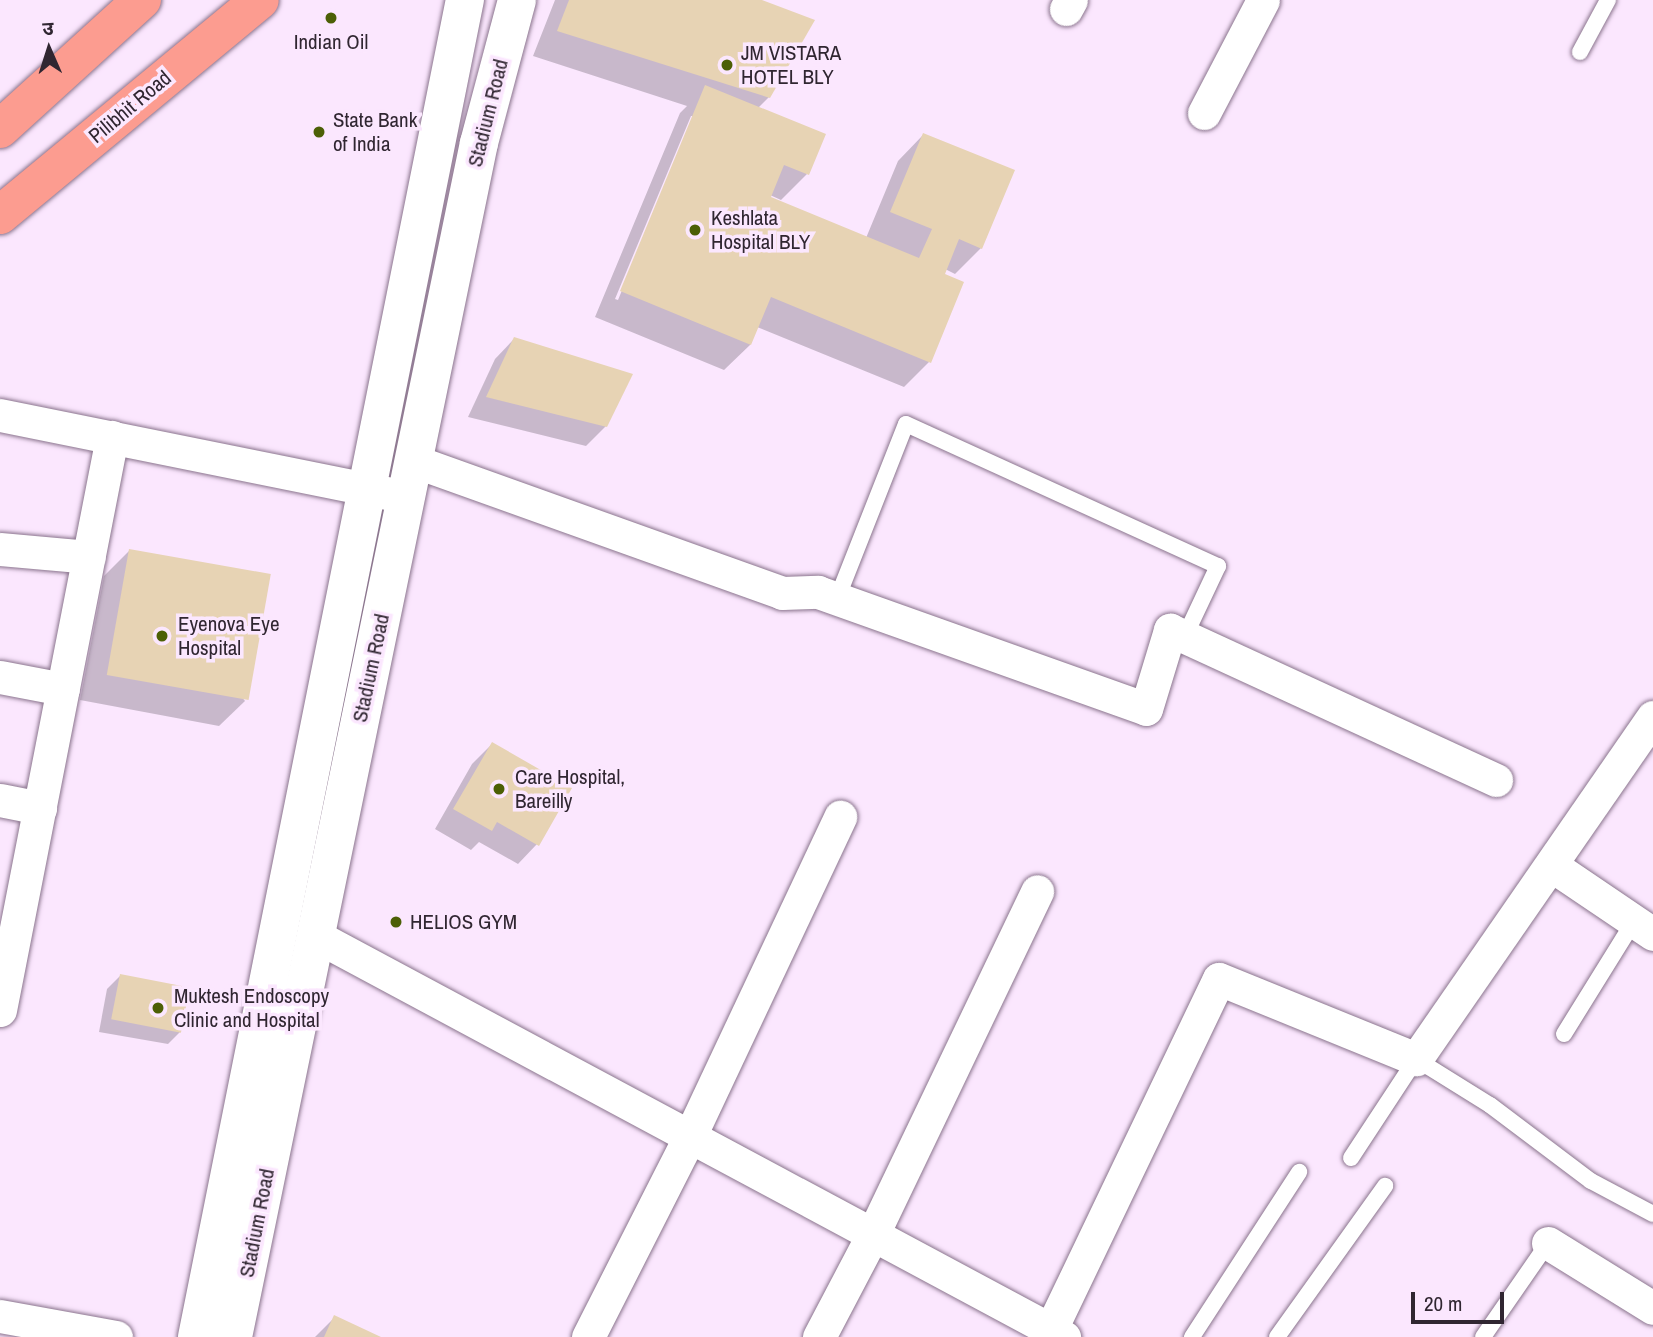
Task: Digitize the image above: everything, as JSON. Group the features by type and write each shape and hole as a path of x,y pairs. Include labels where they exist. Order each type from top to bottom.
{"highway":[{"path":"0,129 142,0"},
{"name":"Pilibhit Road","path":"0,215 260,0"}],"main road":[{"name":"Stadium Road","path":"197,1337 465,0"},
{"name":"Stadium Road","path":"233,1337 479,144 516,0"}],"street":[{"path":"1204,113 1263,0"},
{"path":"0,415 369,489 410,479 782,593 818,592 1146,709 1170,629 1496,779"},
{"path":"0,1010 112,438"},
{"path":"0,549 89,557"},
{"path":"0,677 63,689"},
{"path":"316,936 1057,1333 1219,979 1416,1059 1653,717"},
{"path":"0,800 40,808"},
{"path":"588,1337 690,1136 841,817"},
{"path":"1551,865 1643,928"},
{"path":"819,1337 873,1234 1037,891"},
{"path":"1548,1243 1653,1308"},
{"path":"0,1316 116,1337"}],"lane":[{"path":"1580,52 1608,0"},
{"path":"837,599 906,425 1217,566 1185,636"},
{"path":"1564,1034 1643,928"},
{"path":"1350,1158 1416,1059 1490,1105 1591,1181 1653,1214"},
{"path":"1192,1337 1299,1172"},
{"path":"1277,1337 1385,1186"},
{"path":"1483,1337 1548,1243"}],"building":[{"name":"JM VISTARA HOTEL BLY","path":"569,0 762,0 815,20 770,98 557,31"},
{"path":"705,85 826,134 809,175 784,165 771,197 919,258 932,229 890,212 923,133 1015,170 982,249 959,239 945,274 964,282 931,363 771,297 751,345 620,291"},
{"path":"514,337 633,374 607,427 486,397"},
{"path":"129,549 271,574 249,700 107,675"},
{"path":"492,742 572,788 539,846 497,822 492,831 453,809"},
{"path":"120,974 190,988 181,1033 111,1019"},
{"path":"334,1315 381,1337 324,1337"}],"place":[{"name":"Indian Oil","path":"331,18"},
{"name":"JM VISTARA HOTEL BLY","path":"727,65"},
{"name":"State Bank of India","path":"319,132"},
{"name":"Keshlata Hospital BLY","path":"695,230"},
{"name":"Eyenova Eye Hospital","path":"162,636"},
{"name":"Care Hospital, Bareilly","path":"499,789"},
{"name":"HELIOS GYM","path":"396,922"},
{"name":"Muktesh Endoscopy Clinic and Hospital","path":"158,1008"}]}
